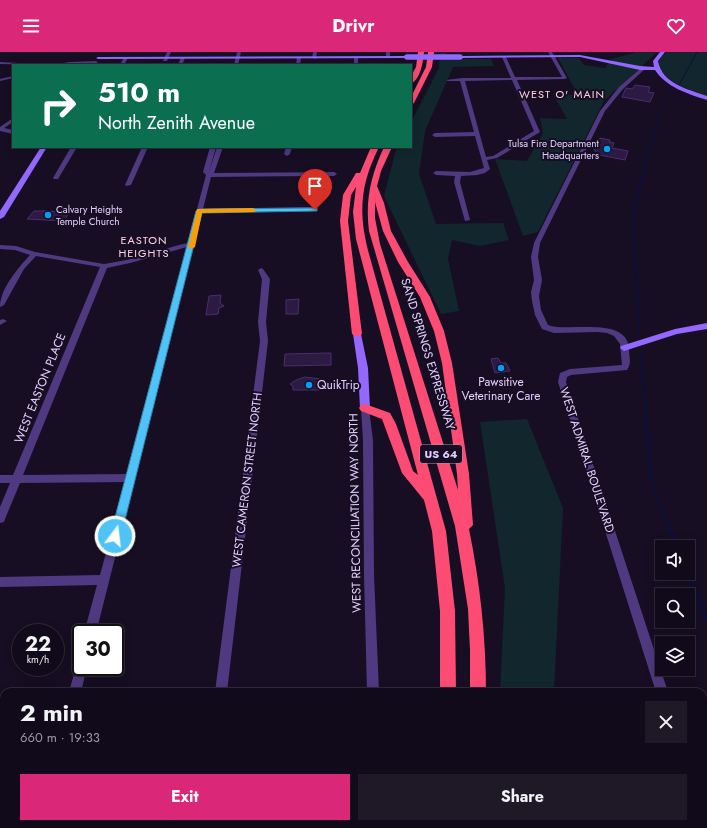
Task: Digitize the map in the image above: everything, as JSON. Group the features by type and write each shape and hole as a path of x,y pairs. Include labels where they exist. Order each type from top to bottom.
{"highway":[{"path":"412,80 419,67 421,52"},
{"path":"412,101 429,67 431,52"},
{"name":"US 64","path":"374,148 367,161 359,185 357,198 358,225 439,531 445,576 449,630 448,688"},
{"name":"SAND SPRINGS EXPRESSWAY","path":"388,148 377,169 373,184 370,203 373,230 457,508 468,560 479,648 478,688"},
{"path":"357,331 345,237 344,212 347,195 367,161"},
{"path":"373,184 380,203 387,231 400,256 426,297 442,342 447,363 463,474 468,560"},
{"path":"365,408 386,416 408,473 432,500"}],"street":[{"path":"96,62 102,52"},
{"path":"165,59 169,52"},
{"path":"239,59 245,52"},
{"path":"314,58 315,52"},
{"path":"663,52 655,61 656,69 662,77 672,84 707,98"},
{"path":"62,64 165,59 182,61 356,58 388,55 407,57 460,57 494,54 504,57 551,54 585,57 656,69"},
{"path":"448,80 565,78 551,54"},
{"path":"484,159 495,157 537,132 504,57"},
{"path":"298,64 299,58"},
{"path":"356,58 356,64"},
{"path":"0,62 25,64"},
{"path":"644,68 621,88 603,111 537,243 534,255 538,280 535,293 536,301 543,323 546,327 562,331 608,330 619,336 624,342 624,348 679,330 707,326"},
{"path":"0,80 12,77"},
{"path":"436,173 458,174 481,172 486,170 487,167 462,79"},
{"path":"0,129 12,121"},
{"path":"0,129 12,132"},
{"path":"435,135 477,134"},
{"path":"0,216 43,148"},
{"path":"56,178 73,148"},
{"path":"128,185 145,148"},
{"path":"92,624 192,245 208,175 206,172 213,148"},
{"path":"208,175 213,171 220,148"},
{"path":"288,154 289,148"},
{"path":"208,175 334,174"},
{"path":"458,174 457,182 467,220"},
{"path":"200,211 315,210 317,175"},
{"path":"0,247 16,248 34,254 104,266 128,262 181,246 192,245"},
{"path":"0,305 21,268 34,254"},
{"name":"WEST EASTON PLACE","path":"0,519 104,266"},
{"name":"WEST CAMERON STREET NORTH","path":"221,688 264,341 262,322 266,279 261,270"},
{"name":"WEST RECONCILIATION WAY NORTH","path":"357,331 363,368 368,442 369,575 373,688"},
{"name":"WEST ADMIRAL BOULEVARD","path":"624,348 627,362 624,368 570,372 563,375 562,382 661,688"},
{"path":"0,479 131,478"},
{"path":"0,582 104,580"},
{"path":"75,688 78,676"}],"shaded area":[{"path":"440,52 446,52 445,59 491,59 494,66 453,67 425,131 419,174 436,224 503,223 509,240 480,246 452,240 448,259 459,311 441,314 384,196 395,153 398,148 412,148 412,120 439,68"},
{"path":"634,52 657,52 604,101 538,232 523,236 495,159 527,161 543,133 540,118 567,119 553,94 578,95 558,58 579,58 584,65 605,68 611,59"},
{"path":"667,52 707,52 707,96 677,84 663,74 659,68 659,61"},
{"path":"527,419 563,508 554,688 500,688 505,588 480,422"}],"building":[{"path":"635,85 650,87 648,92 654,93 650,102 622,97 626,88 632,89"},
{"name":"Tulsa Fire Department Headquarters","path":"600,138 610,140 609,142 614,143 612,148 628,151 625,160 594,154 596,150 594,150"},
{"name":"Calvary Heights Temple Church","path":"34,211 69,212 64,221 27,219"},
{"path":"221,295 220,303 224,306 219,308 218,314 206,315 209,296"},
{"path":"299,299 298,314 286,314 286,300"},
{"name":"QuikTrip","path":"331,353 331,365 284,366 285,354"},
{"name":"Pawsitive Veterinary Care","path":"498,358 501,363 506,363 510,371 495,373 491,359"},
{"name":"QuikTrip","path":"305,377 321,379 328,383 324,386 324,390 293,390 293,386 290,384"}],"waterway":[{"path":"679,85 697,52"},
{"path":"651,145 662,104 671,88"},
{"path":"639,335 633,215 651,144"},
{"path":"641,352 646,410"},
{"path":"645,409 651,479 654,491 674,540"},
{"path":"691,580 697,595"},
{"path":"697,594 707,620"}],"slow traffic":[{"path":"191,247 200,211 253,210"}],"place":[{"name":"Tulsa Fire Department Headquarters","path":"607,149"},
{"name":"Calvary Heights Temple Church","path":"48,215"},
{"name":"Pawsitive Veterinary Care","path":"501,368"},
{"name":"QuikTrip","path":"309,385"}],"district":[{"name":"WEST O' MAIN","path":"562,94"},
{"name":"EASTON HEIGHTS","path":"144,246"}],"route":[{"path":"115,536 200,211 315,210"}]}
